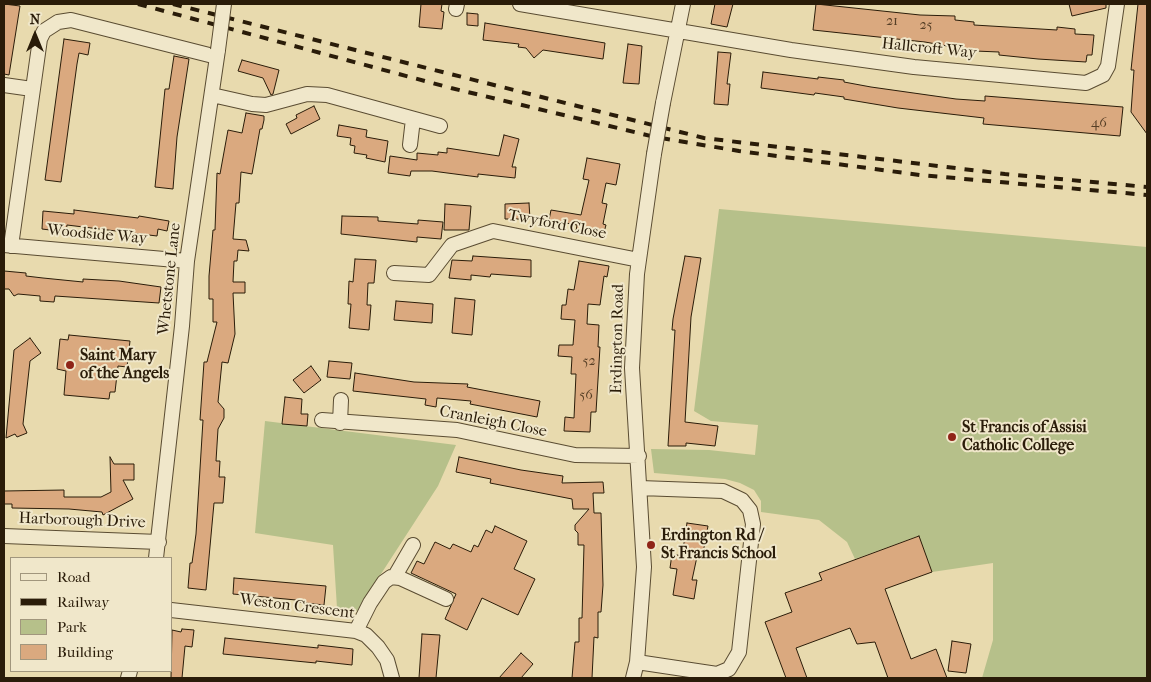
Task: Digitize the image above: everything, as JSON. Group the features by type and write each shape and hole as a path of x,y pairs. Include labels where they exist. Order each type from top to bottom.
{"street":[{"name":"Whetstone Lane","path":"156,557 182,326 187,261 224,4"},
{"name":"Hallcroft Way","path":"520,4 791,50 914,66 1086,83 1103,75 1108,66 1117,4"},
{"name":"Erdington Road","path":"633,678 637,662 644,567 632,368 639,260 654,154 684,4"},
{"path":"7,245 40,38 44,32 58,22 71,20 217,54"},
{"path":"4,85 32,90"},
{"path":"212,95 252,104 266,105 307,94 327,96 440,126"},
{"path":"410,145 413,119"},
{"name":"Twyford Close","path":"394,273 429,275 452,245 494,230 639,260"},
{"name":"Woodside Way","path":"7,245 187,261"},
{"path":"340,423 341,400"},
{"name":"Cranleigh Close","path":"322,420 340,423 457,430 575,455 638,456"},
{"path":"637,662 717,674 729,669 738,652 753,524 750,510 742,500 723,491 640,488"},
{"name":"Harborough Drive","path":"4,536 159,542"},
{"path":"356,631 370,603 384,582 395,576 413,545"},
{"path":"395,576 446,599"},
{"name":"Weston Crescent","path":"172,610 356,631 366,635 378,647 387,660 392,678"}],"green space":[{"name":"St Francis of Assisi Catholic College","path":"719,209 1147,247 1147,678 982,678 993,640 993,563 932,572 918,536 855,559 847,542 819,520 761,512 761,501 754,490 740,483 725,479 654,473 651,449 709,450 755,455 758,425 711,421 694,411"},
{"path":"265,421 456,445 438,486 357,611 337,608 333,545 255,533"}],"building":[{"path":"4,4 20,6 9,75 4,74"},
{"path":"421,4 442,4 441,11 444,12 442,29 419,27"},
{"path":"715,4 733,4 727,27 711,24"},
{"path":"816,4 920,15 955,16 955,20 974,22 974,25 1057,30 1057,27 1075,29 1075,34 1094,35 1092,55 1087,55 1086,62 1038,59 999,55 999,52 975,51 925,42 813,30"},
{"path":"1069,4 1106,4 1106,8 1072,16"},
{"path":"1138,4 1147,4 1147,134 1131,112 1134,70 1131,70"},
{"path":"467,13 478,14 478,26 467,25"},
{"path":"485,23 605,43 603,59 543,50 534,58 526,48 518,47 519,44 483,40"},
{"path":"64,39 90,43 88,55 79,53 61,182 45,180"},
{"path":"628,44 642,46 639,84 623,83"},
{"path":"718,52 731,53 727,84 730,84 728,105 714,104"},
{"path":"174,56 189,59 177,137 173,189 155,187 165,89 169,89"},
{"path":"242,60 279,70 273,94 271,95 263,78 238,71"},
{"path":"763,72 818,79 818,77 844,80 844,82 871,87 956,99 985,101 985,96 1123,107 1120,136 983,124 984,118 898,108 815,93 814,95 761,88"},
{"path":"314,106 320,119 291,134 286,124 297,118 296,115"},
{"path":"246,113 264,116 264,120 262,129 260,129 252,174 241,172 239,203 236,203 233,239 246,240 249,251 238,250 237,261 234,261 233,282 245,282 245,293 233,293 235,334 228,363 222,362 218,402 224,409 224,418 218,429 216,461 220,461 219,477 225,477 223,503 214,503 206,590 188,588 190,563 192,563 196,534 203,420 200,420 204,362 207,362 217,322 213,322 213,299 209,299 209,276 213,230 215,230 217,173 220,174 228,130 242,133"},
{"path":"339,125 367,130 366,137 388,141 385,162 366,158 367,155 354,153 355,146 350,145 351,138 337,136"},
{"path":"504,135 519,139 512,167 516,167 515,178 478,174 478,177 432,171 411,171 410,176 388,173 390,156 417,160 417,153 438,155 438,152 447,153 447,148 499,156"},
{"path":"587,158 620,164 616,185 606,183 602,203 607,204 603,224 606,225 603,236 576,231 577,225 549,220 551,210 581,215 589,180 583,179"},
{"path":"529,203 530,219 505,219 505,204"},
{"path":"445,204 471,206 469,230 444,230"},
{"path":"74,210 138,218 139,216 169,221 167,231 158,229 157,236 67,225 66,232 42,229 43,211 74,214"},
{"path":"342,216 378,217 378,221 418,224 418,220 443,222 441,239 417,237 417,242 341,234"},
{"path":"473,256 531,260 531,277 491,274 490,277 471,275 471,280 449,278 452,260 472,261"},
{"path":"685,256 701,258 691,317 685,422 718,426 715,446 686,443 686,446 668,446 675,330 672,330"},
{"path":"355,259 376,260 374,283 368,283 367,305 371,305 369,330 349,328 351,304 348,304 349,281 353,282"},
{"path":"579,261 609,266 607,277 604,276 600,305 588,304 587,324 599,325 598,347 600,347 596,412 591,412 590,432 564,431 565,417 574,418 576,374 571,374 572,357 558,356 559,345 573,345 575,320 561,319 562,305 566,305 568,289 574,290"},
{"path":"4,271 26,273 26,276 43,278 83,282 83,279 119,281 161,287 159,303 55,296 54,302 40,301 40,296 18,294 14,296 9,289 4,289"},
{"path":"455,298 475,300 472,335 452,333"},
{"path":"396,301 433,304 432,323 394,320"},
{"name":"Saint Mary of the Angels","path":"69,335 130,341 127,367 118,366 115,392 110,392 109,399 64,395 66,371 57,369 60,339 68,340"},
{"path":"30,338 41,353 30,361 23,424 27,433 17,437 15,434 6,438 14,350"},
{"path":"329,361 352,363 350,379 327,377"},
{"path":"311,366 321,380 304,393 293,380"},
{"path":"355,373 414,382 468,384 467,387 540,401 537,417 470,404 471,401 437,398 436,407 425,405 426,399 353,391"},
{"path":"285,397 302,399 301,414 308,414 307,426 282,424"},
{"path":"110,457 114,464 134,464 134,480 123,480 133,499 103,515 102,512 69,509 12,508 12,504 4,504 4,491 64,490 64,497 101,497 111,492"},
{"path":"459,457 521,470 563,476 562,483 603,482 604,493 593,493 594,513 601,513 603,585 601,612 598,612 598,638 594,637 592,678 572,678 575,642 579,642 579,618 582,618 584,545 578,545 578,533 575,530 575,525 589,509 573,509 572,499 490,483 491,479 456,472"},
{"path":"687,523 708,526 703,553 698,552 692,580 697,580 694,599 673,595 677,569 670,568 672,554 682,556"},
{"path":"495,526 527,541 514,569 535,579 518,615 482,598 467,630 445,619 456,594 411,573 417,561 424,564 435,542 450,549 453,544 471,552 474,545 478,547 486,530 492,533"},
{"path":"919,536 932,572 885,589 911,659 936,649 947,678 888,678 875,642 857,644 850,628 796,648 807,678 786,678 765,622 792,612 785,593 822,580 819,573"},
{"path":"234,578 326,586 324,605 296,602 296,600 233,594"},
{"path":"182,629 194,630 192,647 185,646 182,678 171,678 172,630 181,632"},
{"path":"422,634 440,635 436,678 419,678"},
{"path":"225,638 318,648 318,645 353,649 352,665 223,654"},
{"path":"952,641 971,644 966,673 948,671"},
{"path":"521,653 533,664 521,678 499,678"}],"railway":[{"path":"138,4 451,88 655,137 739,151 920,175 1147,195"},
{"path":"173,4 704,138 1005,174 1147,187"}],"place":[{"name":"Saint Mary of the Angels","path":"70,365"},
{"name":"St Francis of Assisi Catholic College","path":"952,437"},
{"name":"Erdington Rd / St Francis School","path":"651,545"}]}
